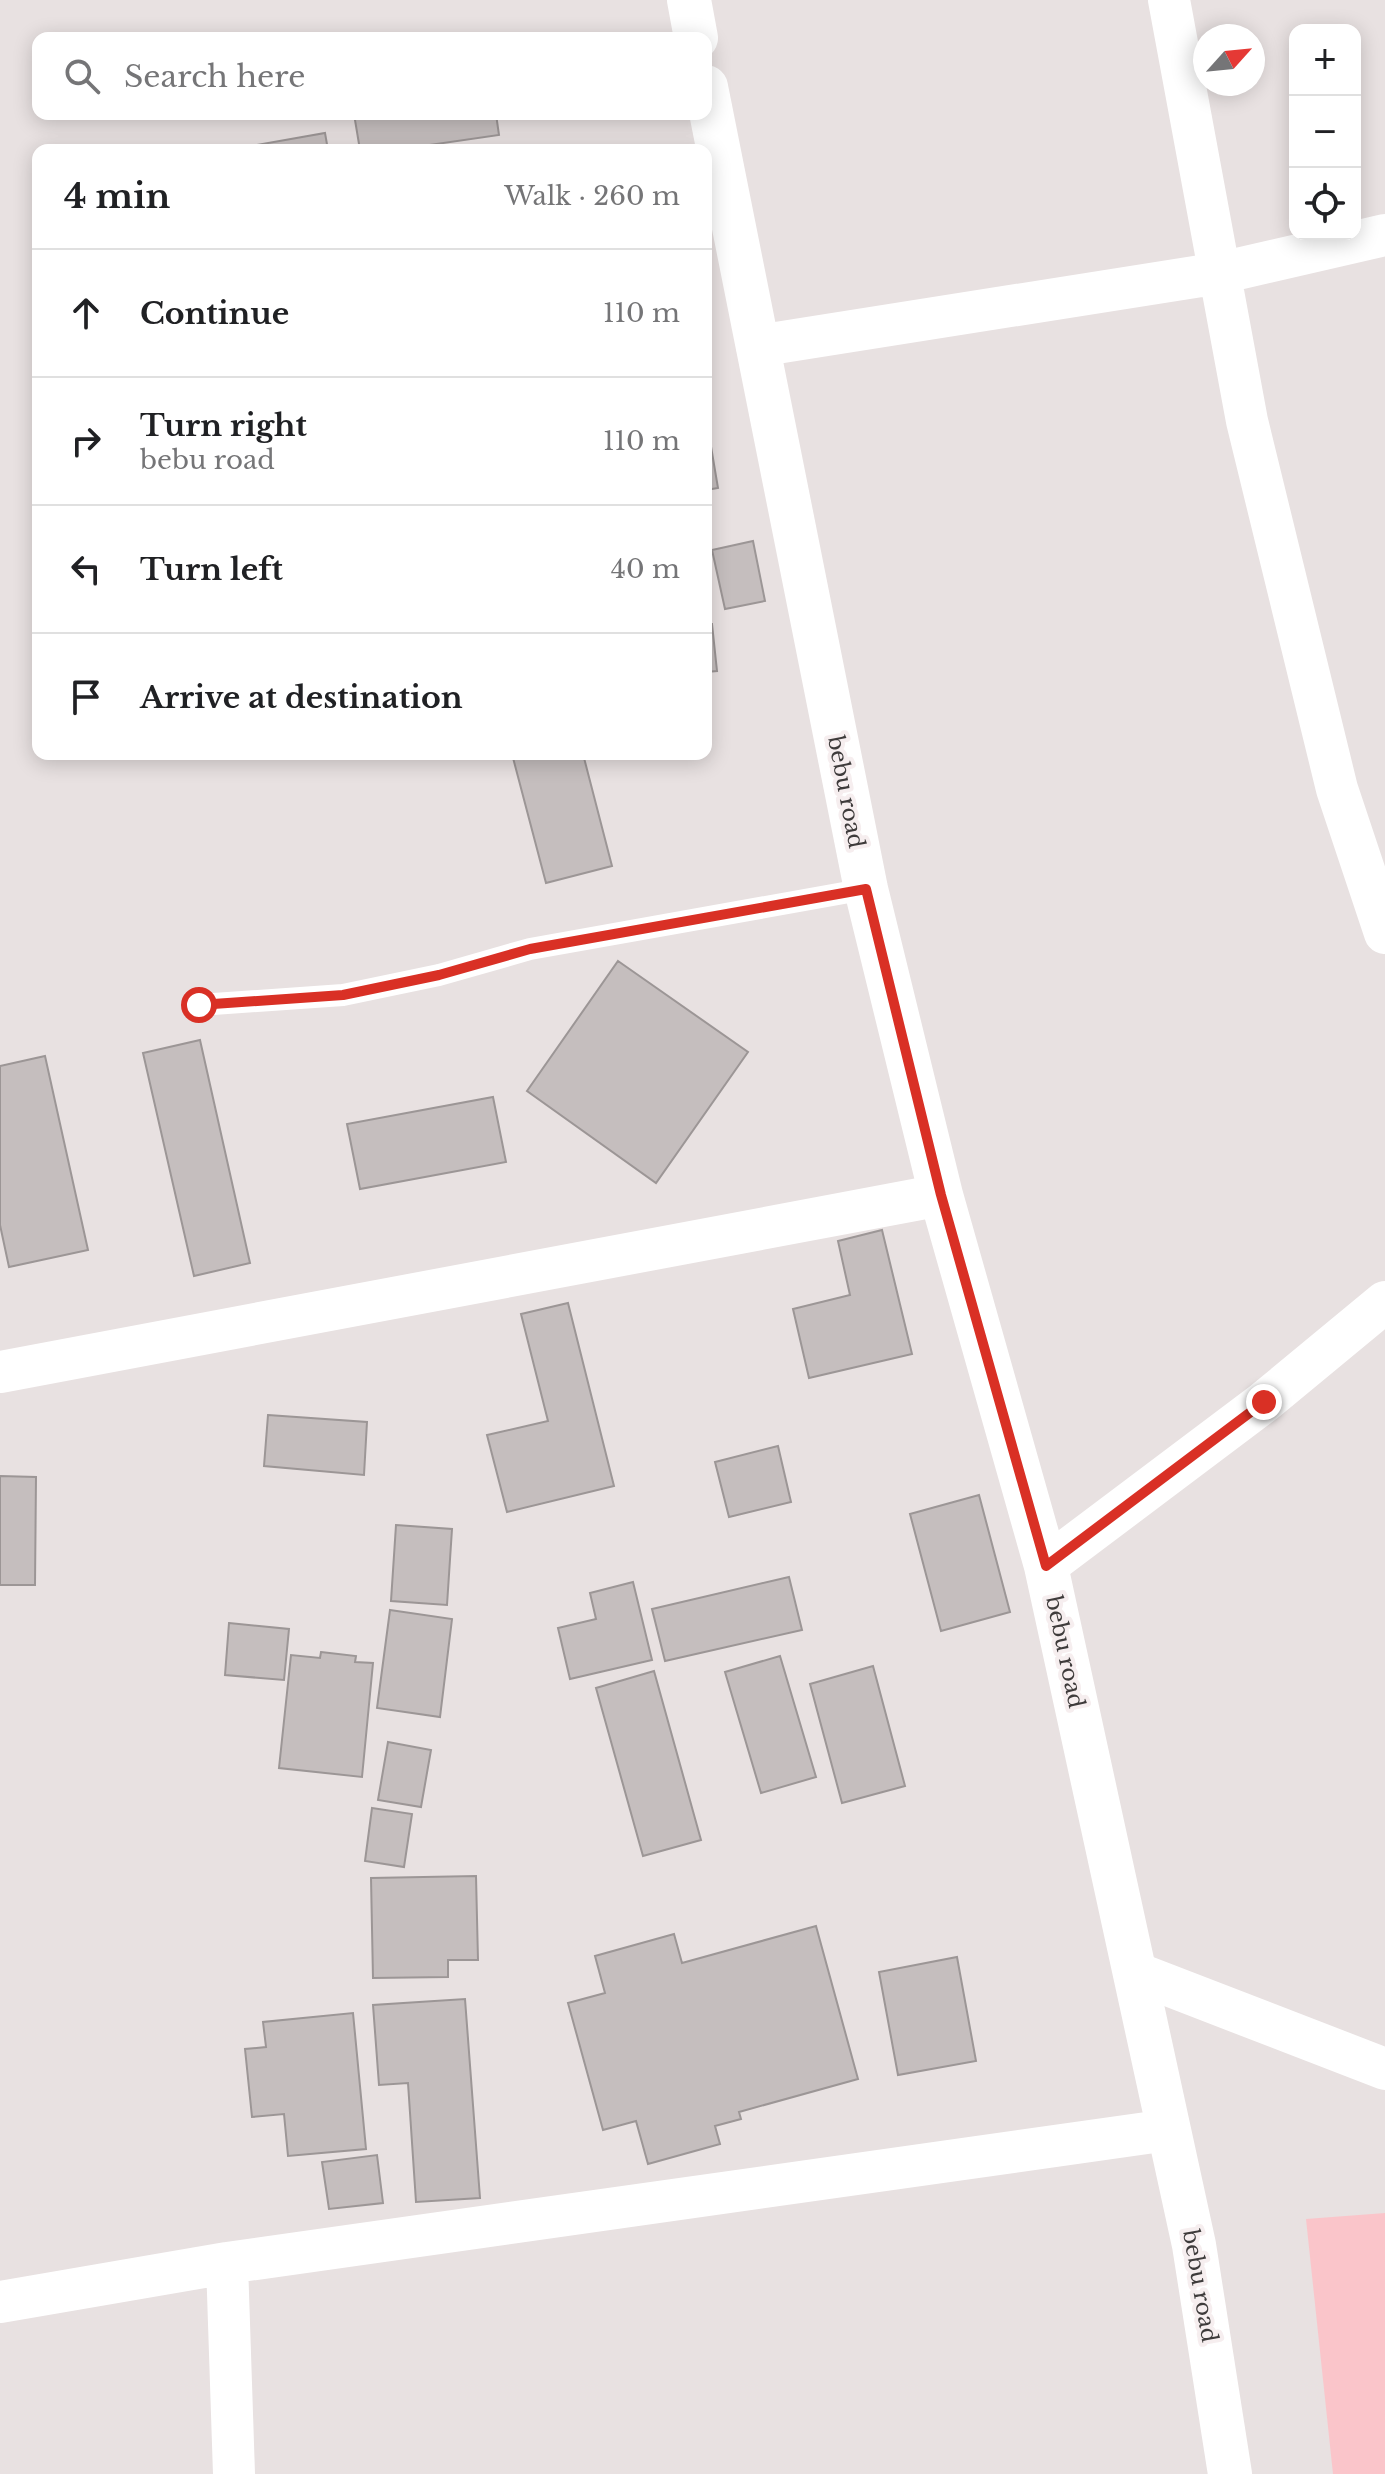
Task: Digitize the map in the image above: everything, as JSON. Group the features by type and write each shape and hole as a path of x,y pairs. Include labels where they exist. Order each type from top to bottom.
{"street":[{"path":"689,0 695,32"},
{"path":"1169,0 1247,421 1337,789 1385,933"},
{"name":"bebu road","path":"712,117 866,889 941,1195 1046,1566 1194,2245 1230,2474"},
{"path":"757,346 1220,273 1385,235"},
{"path":"0,1372 941,1195"},
{"path":"1046,1566 1264,1402 1385,1302"},
{"path":"1134,1972 1385,2069"},
{"path":"0,2302 227,2263 1168,2130"},
{"path":"227,2263 234,2474"}],"lane":[{"path":"199,1005 343,995 439,975 530,949 866,889"}],"shaded area":[{"path":"1385,2213 1385,2474 1333,2474 1306,2219"}],"building":[{"path":"355,120 497,120 499,135 437,144 359,144"},
{"path":"325,133 327,144 263,144"},
{"path":"712,452 718,488 712,489"},
{"path":"753,541 765,601 725,609 712,550"},
{"path":"712,624 717,671 712,671"},
{"path":"514,760 585,760 612,866 546,883"},
{"path":"618,961 748,1052 656,1183 527,1091"},
{"path":"200,1040 250,1263 194,1276 143,1053"},
{"path":"45,1056 88,1250 9,1267 0,1225 0,1066"},
{"path":"493,1097 506,1162 360,1189 347,1124"},
{"path":"882,1230 912,1354 809,1378 793,1309 850,1295 838,1241"},
{"path":"568,1303 614,1486 507,1512 487,1435 548,1421 521,1314"},
{"path":"268,1415 367,1422 364,1475 264,1466"},
{"path":"778,1446 791,1502 729,1517 715,1462"},
{"path":"0,1476 36,1477 35,1585 0,1585"},
{"path":"979,1495 1010,1612 941,1631 910,1514"},
{"path":"396,1525 452,1529 447,1605 391,1601"},
{"path":"789,1577 802,1630 665,1661 652,1609"},
{"path":"633,1582 652,1660 570,1679 558,1628 596,1619 590,1593"},
{"path":"390,1610 452,1619 440,1717 377,1708"},
{"path":"229,1623 289,1629 284,1680 225,1675"},
{"path":"321,1652 356,1656 355,1662 373,1663 362,1777 279,1768 291,1655 320,1658"},
{"path":"780,1656 816,1777 761,1793 725,1672"},
{"path":"873,1666 905,1786 842,1803 810,1684"},
{"path":"654,1671 701,1840 643,1856 596,1688"},
{"path":"388,1742 431,1750 421,1807 378,1800"},
{"path":"372,1808 412,1814 404,1867 365,1861"},
{"path":"476,1876 478,1960 448,1960 448,1977 373,1978 371,1878"},
{"path":"816,1926 858,2079 739,2112 741,2119 715,2126 720,2144 648,2164 636,2121 603,2130 568,2003 605,1993 595,1956 674,1934 682,1963"},
{"path":"957,1957 976,2061 898,2075 879,1972"},
{"path":"465,1999 480,2198 416,2202 408,2083 379,2085 373,2005"},
{"path":"353,2013 366,2149 288,2156 284,2114 252,2117 245,2049 266,2047 263,2022"},
{"path":"377,2155 383,2203 329,2209 322,2162"}],"route":[{"path":"199,1005 343,995 439,975 530,949 866,889 941,1195 1046,1566 1264,1402"}]}
